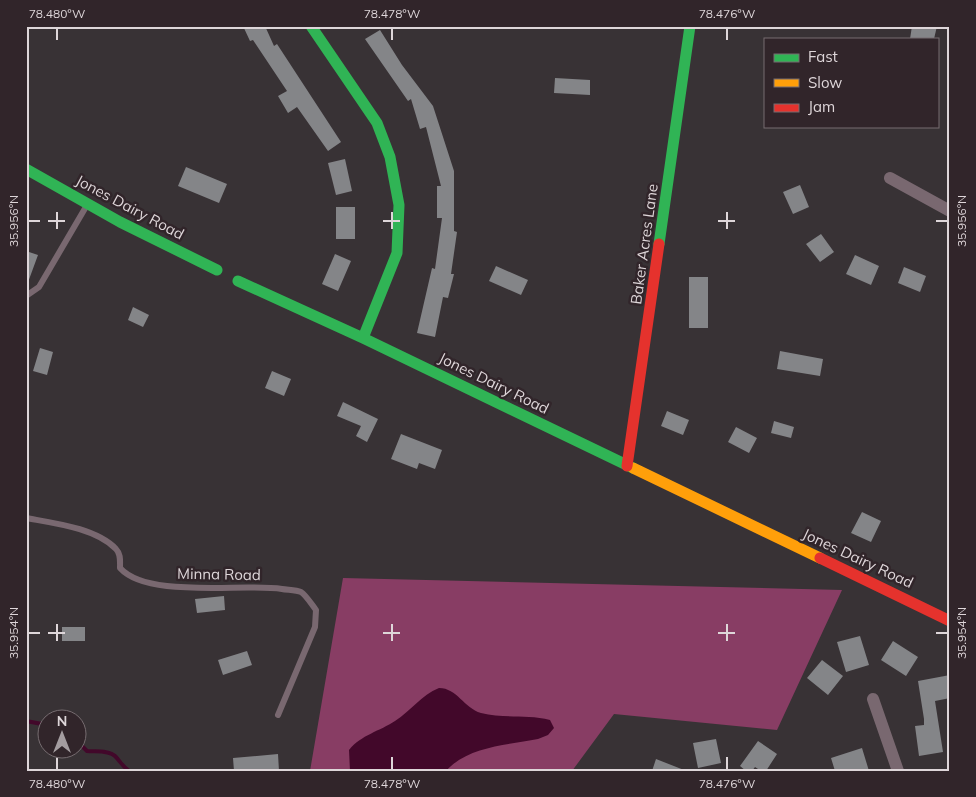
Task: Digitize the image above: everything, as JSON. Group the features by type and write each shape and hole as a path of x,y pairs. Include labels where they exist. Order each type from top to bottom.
{"street":[{"path":"310,26 377,124 390,157 397,195 397,253 364,338"},
{"name":"Baker Acres Lane","path":"627,466 690,26"},
{"name":"Jones Dairy Road","path":"26,169 88,204 238,281 364,338 950,621"},
{"path":"890,178 950,211"},
{"path":"873,699 898,771"}],"lane":[{"path":"26,296 39,287 88,204"},
{"name":"Minna Road","path":"26,518 74,527 106,542 117,550 120,568 126,574 139,581 211,588 269,587 301,592 316,610 315,627 278,715"}],"shaded area":[{"path":"343,578 842,590 777,730 614,714 572,771 310,771"},
{"path":"439,688 451,691 470,707 481,713 498,716 541,718 550,720 554,728 548,735 538,739 477,751 465,756 446,771 350,771 349,750 354,745 395,721 427,695"}],"building":[{"path":"243,26 265,26 274,46 277,44 341,142 328,151 297,107 288,113 278,96 287,91 253,40 250,41"},
{"path":"912,26 937,26 934,38 910,38"},
{"path":"380,30 402,65 433,106 454,171 454,231 457,232 451,274 454,274 448,298 443,297 435,337 417,333 432,268 435,269 442,218 437,218 437,186 441,186 426,127 420,129 411,99 408,101 365,39"},
{"path":"555,78 590,80 590,95 554,93"},
{"path":"345,159 352,191 336,195 328,163"},
{"path":"186,167 227,184 219,203 178,186"},
{"path":"800,185 809,207 793,214 783,192"},
{"path":"336,207 355,207 355,239 336,239"},
{"path":"821,234 834,252 820,262 806,244"},
{"path":"26,251 38,255 27,285 26,285"},
{"path":"335,254 351,261 338,291 322,284"},
{"path":"855,255 879,266 871,285 846,274"},
{"path":"496,266 528,280 521,295 489,281"},
{"path":"904,267 926,276 920,292 898,283"},
{"path":"689,277 708,277 708,328 689,328"},
{"path":"133,307 149,315 143,327 128,320"},
{"path":"40,348 53,352 47,375 33,371"},
{"path":"780,351 823,359 820,376 777,369"},
{"path":"272,371 291,379 284,396 265,388"},
{"path":"343,402 378,419 367,442 356,436 361,426 337,416"},
{"path":"667,411 689,420 683,435 661,426"},
{"path":"774,421 794,427 791,438 771,433"},
{"path":"736,427 757,438 749,453 728,442"},
{"path":"401,434 442,450 435,469 419,463 417,469 391,459"},
{"path":"862,512 881,521 871,542 851,533"},
{"path":"224,596 225,610 197,613 195,599"},
{"path":"62,627 85,627 85,641 62,641"},
{"path":"860,636 869,665 846,672 837,642"},
{"path":"893,641 918,657 906,676 881,660"},
{"path":"247,651 252,665 223,675 218,660"},
{"path":"822,660 843,676 828,695 807,678"},
{"path":"950,675 950,698 935,701 943,752 919,756 915,726 924,725 924,719 918,681"},
{"path":"716,739 721,763 698,768 693,743"},
{"path":"758,741 777,754 766,771 761,771 755,767 752,771 746,771 740,766"},
{"path":"862,748 869,771 835,771 831,758"},
{"path":"278,754 279,771 234,771 233,758"},
{"path":"656,759 684,770 684,771 652,771"}],"waterway":[{"path":"26,721 38,723"},
{"path":"88,751 112,754 129,771"}],"traffic: fast":[{"path":"311,26 377,123 390,157 399,205 397,253 363,338"},
{"path":"659,244 690,26"},
{"path":"26,169 120,222 217,270"},
{"path":"238,281 363,338 633,468"}],"traffic: slow":[{"path":"633,468 820,558"}],"traffic: jam":[{"path":"627,466 659,244"},
{"path":"820,558 950,621"}]}
